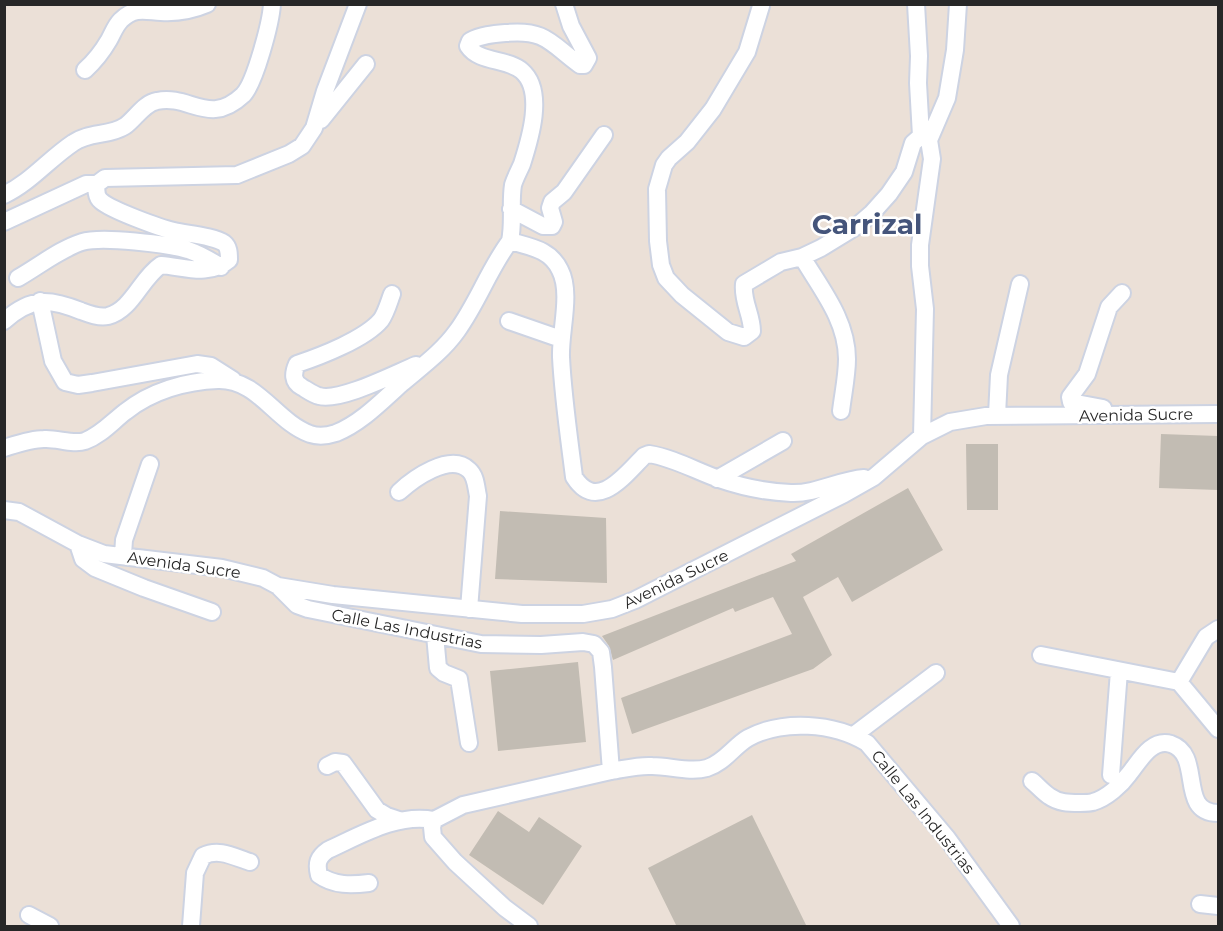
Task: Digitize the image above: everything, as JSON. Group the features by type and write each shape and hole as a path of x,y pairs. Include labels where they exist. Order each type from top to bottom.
{"street":[{"path":"85,70 99,56 122,19 133,12 146,9 161,12 191,10 207,4"},
{"path":"4,195 22,184 75,141 124,127 155,101 170,100 209,111 230,104 245,93 271,22 272,4"},
{"path":"314,128 358,4"},
{"path":"40,301 53,361 65,382 78,385 196,364 211,366 259,395 288,423 321,437 337,433 362,417 434,358 458,330 498,257 510,241 513,224 511,209 513,184 521,167 532,128 534,96 529,79 520,69 477,54 468,46 470,41 480,37 524,31 545,38 580,65 584,65 588,58 571,26 564,4"},
{"path":"916,4 920,56 918,82 925,138 932,159 920,245 925,320 922,436"},
{"path":"761,6 747,52 726,90 687,142 664,165 657,189 658,242 661,265 666,278 682,295 728,332 744,337 752,331 752,322 746,309 744,284 781,262 802,257 821,248 857,226 889,194 903,172 913,143 925,138 947,98 955,50 958,4"},
{"path":"4,222 86,184 97,184 105,178 237,175 289,154 302,146 366,64"},
{"path":"511,209 543,226 552,226 554,222 550,208 552,202 564,192 604,135"},
{"path":"4,321 13,313 40,301 64,303 88,314 106,317 117,312 161,265 198,270 221,267 229,260 226,244 218,240 171,230 101,201 97,194 97,184"},
{"path":"18,278 84,241 118,240 187,250 210,259 221,267"},
{"path":"510,241 543,250 552,257 561,271 566,293 561,339 562,374 574,477 581,488 589,492 609,489 649,454 749,488 794,494 813,491 837,483 874,477"},
{"path":"802,257 836,312 842,327 847,360 841,411"},
{"path":"997,415 999,375 1020,284"},
{"path":"1113,416 1101,406 1070,400 1087,374 1109,307 1122,293"},
{"path":"392,294 382,319 339,347 297,364 294,379 299,386 318,396 338,396 434,358"},
{"path":"509,321 561,339"},
{"path":"4,448 45,438 82,442 106,429 125,411 150,395 206,381 237,382"},
{"name":"Avenida Sucre","path":"4,510 19,513 78,544 104,554 222,568 263,578 278,586 333,595 522,614 583,614 612,609 635,600 744,546 874,477 922,436 950,422 971,417 997,415 1218,414"},
{"path":"717,479 783,441"},
{"path":"123,555 124,540 150,464"},
{"path":"399,492 411,481 438,467 455,464 468,469 475,478 478,496 468,609"},
{"path":"78,544 83,559 95,568 212,612"},
{"name":"Calle Las Industrias","path":"278,586 297,604 308,609 481,644 541,645 583,642 594,644 601,652 603,666 611,771"},
{"path":"1179,682 1206,637 1218,629"},
{"path":"435,635 438,668 459,679 469,743"},
{"path":"1041,655 1179,682 1218,729"},
{"path":"1111,775 1119,671"},
{"path":"854,735 936,673"},
{"name":"Calle Las Industrias","path":"434,820 463,805 611,771 650,765 697,770 709,767 747,739 774,727 824,727 854,735 867,743 947,837 1011,927"},
{"path":"1032,781 1049,796 1064,803 1093,802 1118,787 1152,747 1172,744 1185,756 1194,796 1199,806 1210,813 1218,813"},
{"path":"327,766 335,762 343,763 377,810 399,820"},
{"path":"369,883 352,885 330,882 319,875 317,865 319,856 399,820 418,817 434,820 433,837 455,862 529,927"},
{"path":"191,927 195,873 203,856 211,852 224,853 250,862"},
{"path":"1200,904 1218,906"},
{"path":"29,915 50,927"}],"building":[{"path":"1161,434 1218,436 1218,490 1159,488"},
{"path":"966,444 998,444 998,510 967,510"},
{"path":"908,488 943,550 852,602 838,577 803,597 832,655 813,669 632,734 621,698 792,634 773,597 735,612 733,608 613,660 609,646 602,636 796,561 791,554"},
{"path":"500,511 606,518 607,583 495,579"},
{"path":"578,662 586,742 498,751 490,671"},
{"path":"498,811 529,832 539,817 582,846 543,905 469,855"},
{"path":"752,815 807,927 677,927 648,868"}],"district":[{"name":"Carrizal","path":"867,224"}]}
